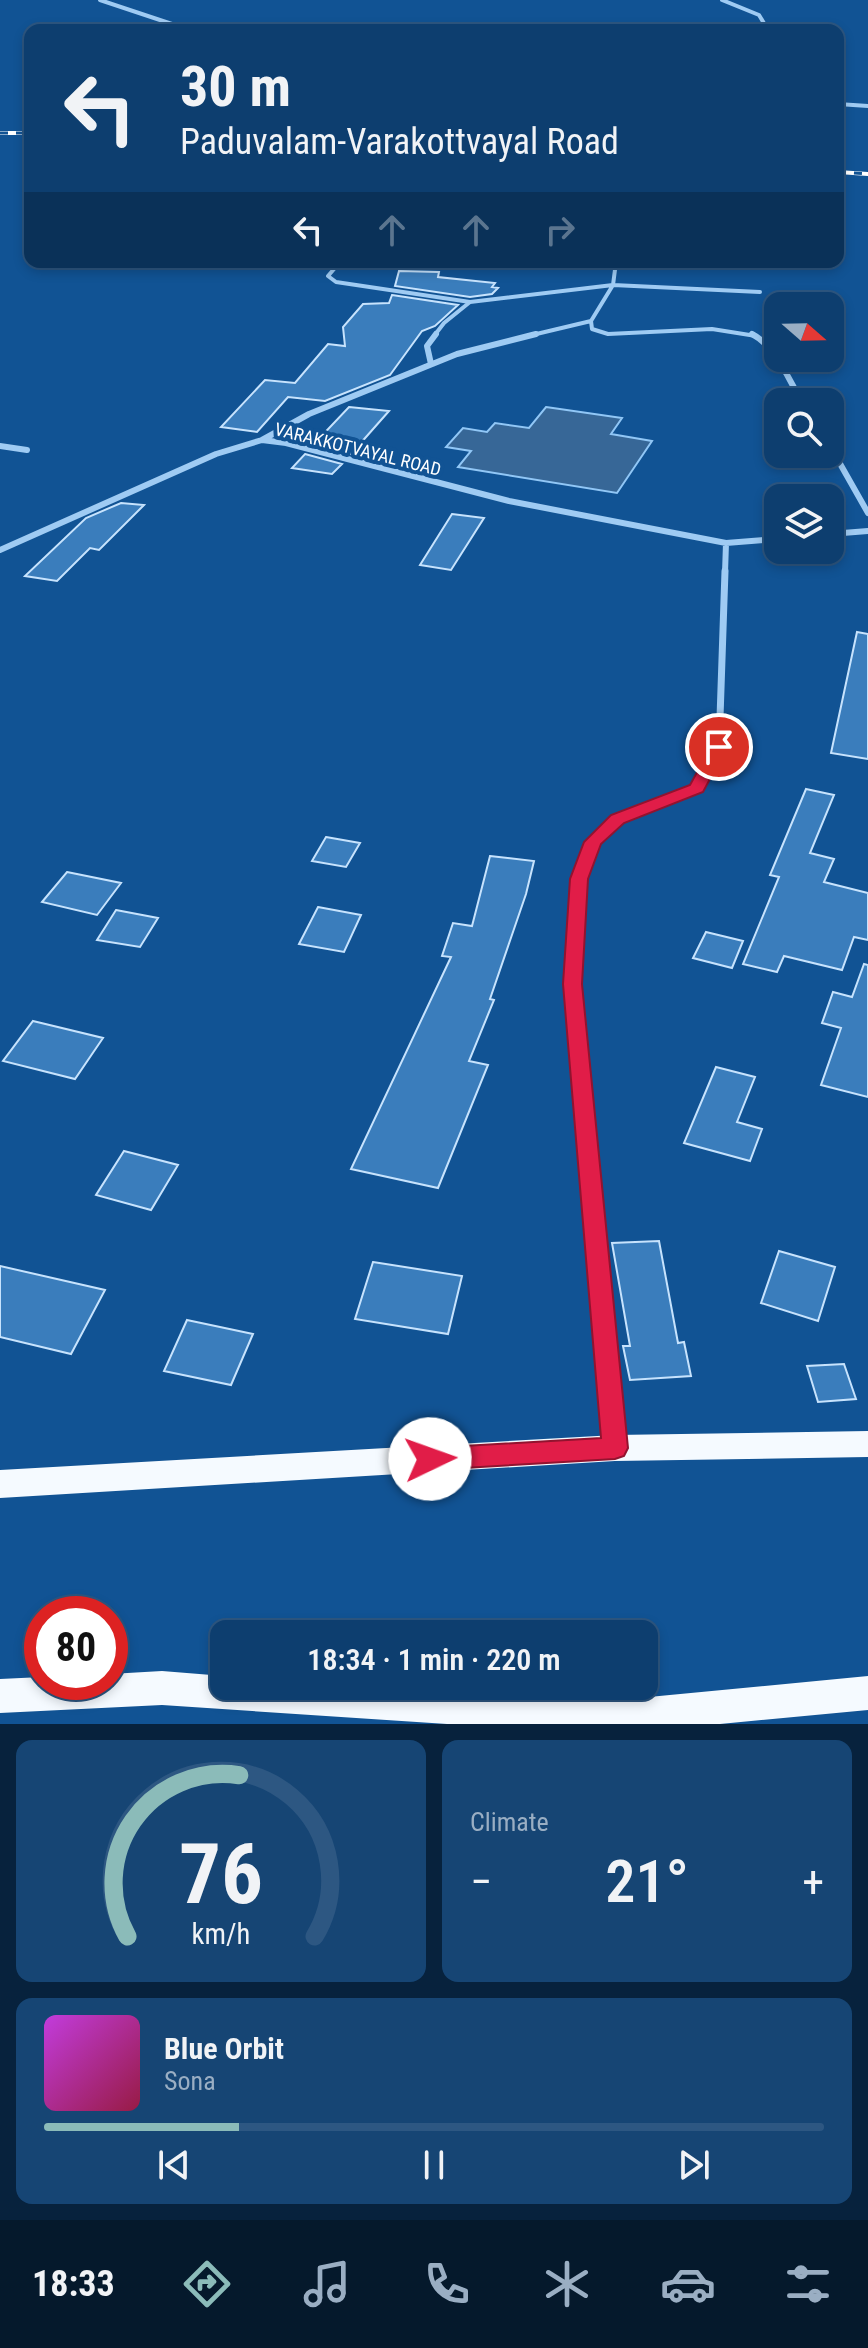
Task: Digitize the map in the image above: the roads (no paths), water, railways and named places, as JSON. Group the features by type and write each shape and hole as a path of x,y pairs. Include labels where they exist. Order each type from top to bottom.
{"highway":[{"path":"0,1484 615,1448 868,1444"},
{"path":"0,1696 162,1688 607,1721 868,1693"}],"street":[{"path":"100,0 172,24"},
{"path":"722,0 759,15 764,24"},
{"path":"844,104 868,106"},
{"path":"335,268 328,276 336,282 470,302 613,285 760,292"},
{"path":"615,268 613,285 591,321 592,329 608,334 715,329 753,333 763,341 793,388"},
{"path":"431,364 427,346 444,323 470,302"},
{"path":"262,440 309,414 457,354 591,321"},
{"name":"VARAKKOTVAYAL ROAD","path":"0,550 216,454 262,440 286,443 509,501 726,543 764,540"},
{"path":"0,446 27,450"},
{"path":"842,468 868,513"},
{"path":"844,533 868,531"},
{"path":"615,1448 572,984 579,879 593,842 618,819 697,788 719,747 726,543"}],"water":[{"path":"546,407 622,418 611,434 652,441 617,493 458,467 471,451 446,447 463,428 487,432 495,423 529,428"}],"railway":[{"path":"0,133 24,133"},
{"path":"844,172 868,174"}]}
